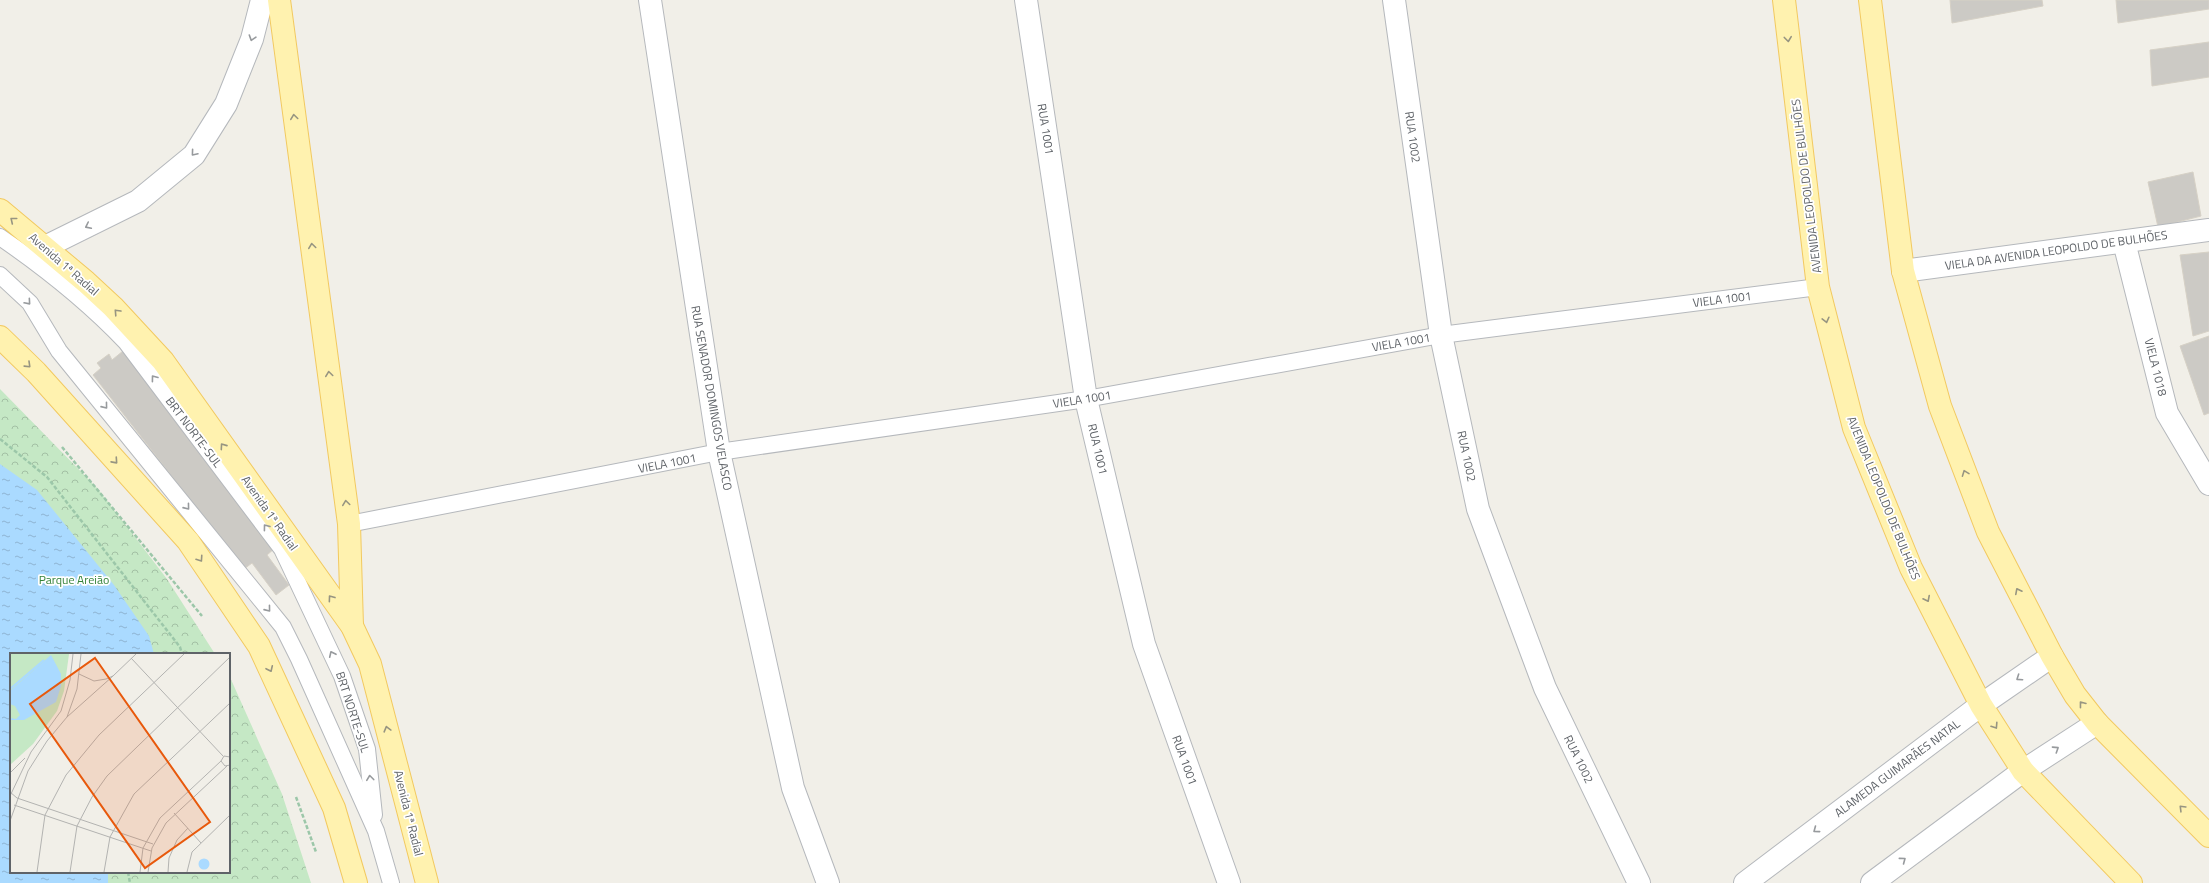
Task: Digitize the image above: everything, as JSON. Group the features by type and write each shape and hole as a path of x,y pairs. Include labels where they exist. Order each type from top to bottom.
{"main road":[{"path":"278,0 349,524 352,626"},
{"name":"AVENIDA LEOPOLDO DE BULHÕES","path":"1784,0 1818,287 1854,428 1911,568 1981,705 2023,771 2132,883"},
{"path":"1870,0 1903,271 1940,406 1988,532 2052,656 2075,695 2097,723 2209,836"},
{"name":"Avenida 1ª Radial","path":"0,210 45,247 113,307 163,361 352,626 370,664 427,883"},
{"path":"0,337 36,372 188,541 259,646 334,808 356,883"}],"street":[{"path":"45,247 138,201 194,155 226,104 252,39 262,0"},
{"name":"RUA SENADOR DOMINGOS VELASCO","path":"650,0 719,452 793,788 828,883"},
{"name":"RUA 1001","path":"1026,0 1086,399 1144,644 1229,883"},
{"name":"RUA 1002","path":"1394,0 1441,335 1478,509 1545,688 1639,883"},
{"name":"VIELA DA AVENIDA LEOPOLDO DE BULHÕES","path":"1903,271 2209,230"},
{"name":"VIELA 1018","path":"2124,242 2167,413 2209,484"},
{"name":"ALAMEDA GUIMARÃES NATAL","path":"1745,883 1981,705 2052,656"},
{"path":"1872,883 2023,771 2097,723"}],"lane":[{"name":"BRT NORTE-SUL","path":"0,237 39,264 69,288 98,313 126,342 282,550 342,676 367,749 376,831"},
{"name":"BRT NORTE-SUL","path":"0,275 30,303 59,351 283,627 299,659 376,831 391,883"},
{"name":"VIELA 1001","path":"349,524 719,452 1086,399 1441,335 1818,287"}],"path":[{"path":"0,439 47,477 180,647 182,653"},
{"path":"59,443 206,621"},
{"path":"295,794 316,853"},
{"path":"128,873 130,883"}],"green space":[{"name":"Parque Areião","path":"0,389 98,489 167,579 214,653 10,653 10,873 230,873 230,677 282,794 311,883 0,883"}],"water":[{"path":"0,464 37,490 114,585 149,636 154,653 10,653 10,873 108,873 108,883 0,883"}],"building":[{"path":"1950,0 2042,0 2043,6 1952,23"},
{"path":"2116,0 2209,0 2209,9 2118,23"},
{"path":"2209,42 2209,77 2152,86 2150,50"},
{"path":"2193,172 2201,216 2158,227 2148,182"},
{"path":"2209,252 2209,331 2193,336 2180,255"},
{"path":"2209,336 2209,413 2204,415 2180,346"},
{"path":"123,351 275,548 267,555 289,585 276,595 252,563 244,569 93,375 101,368 97,363 109,354 112,360"}]}
